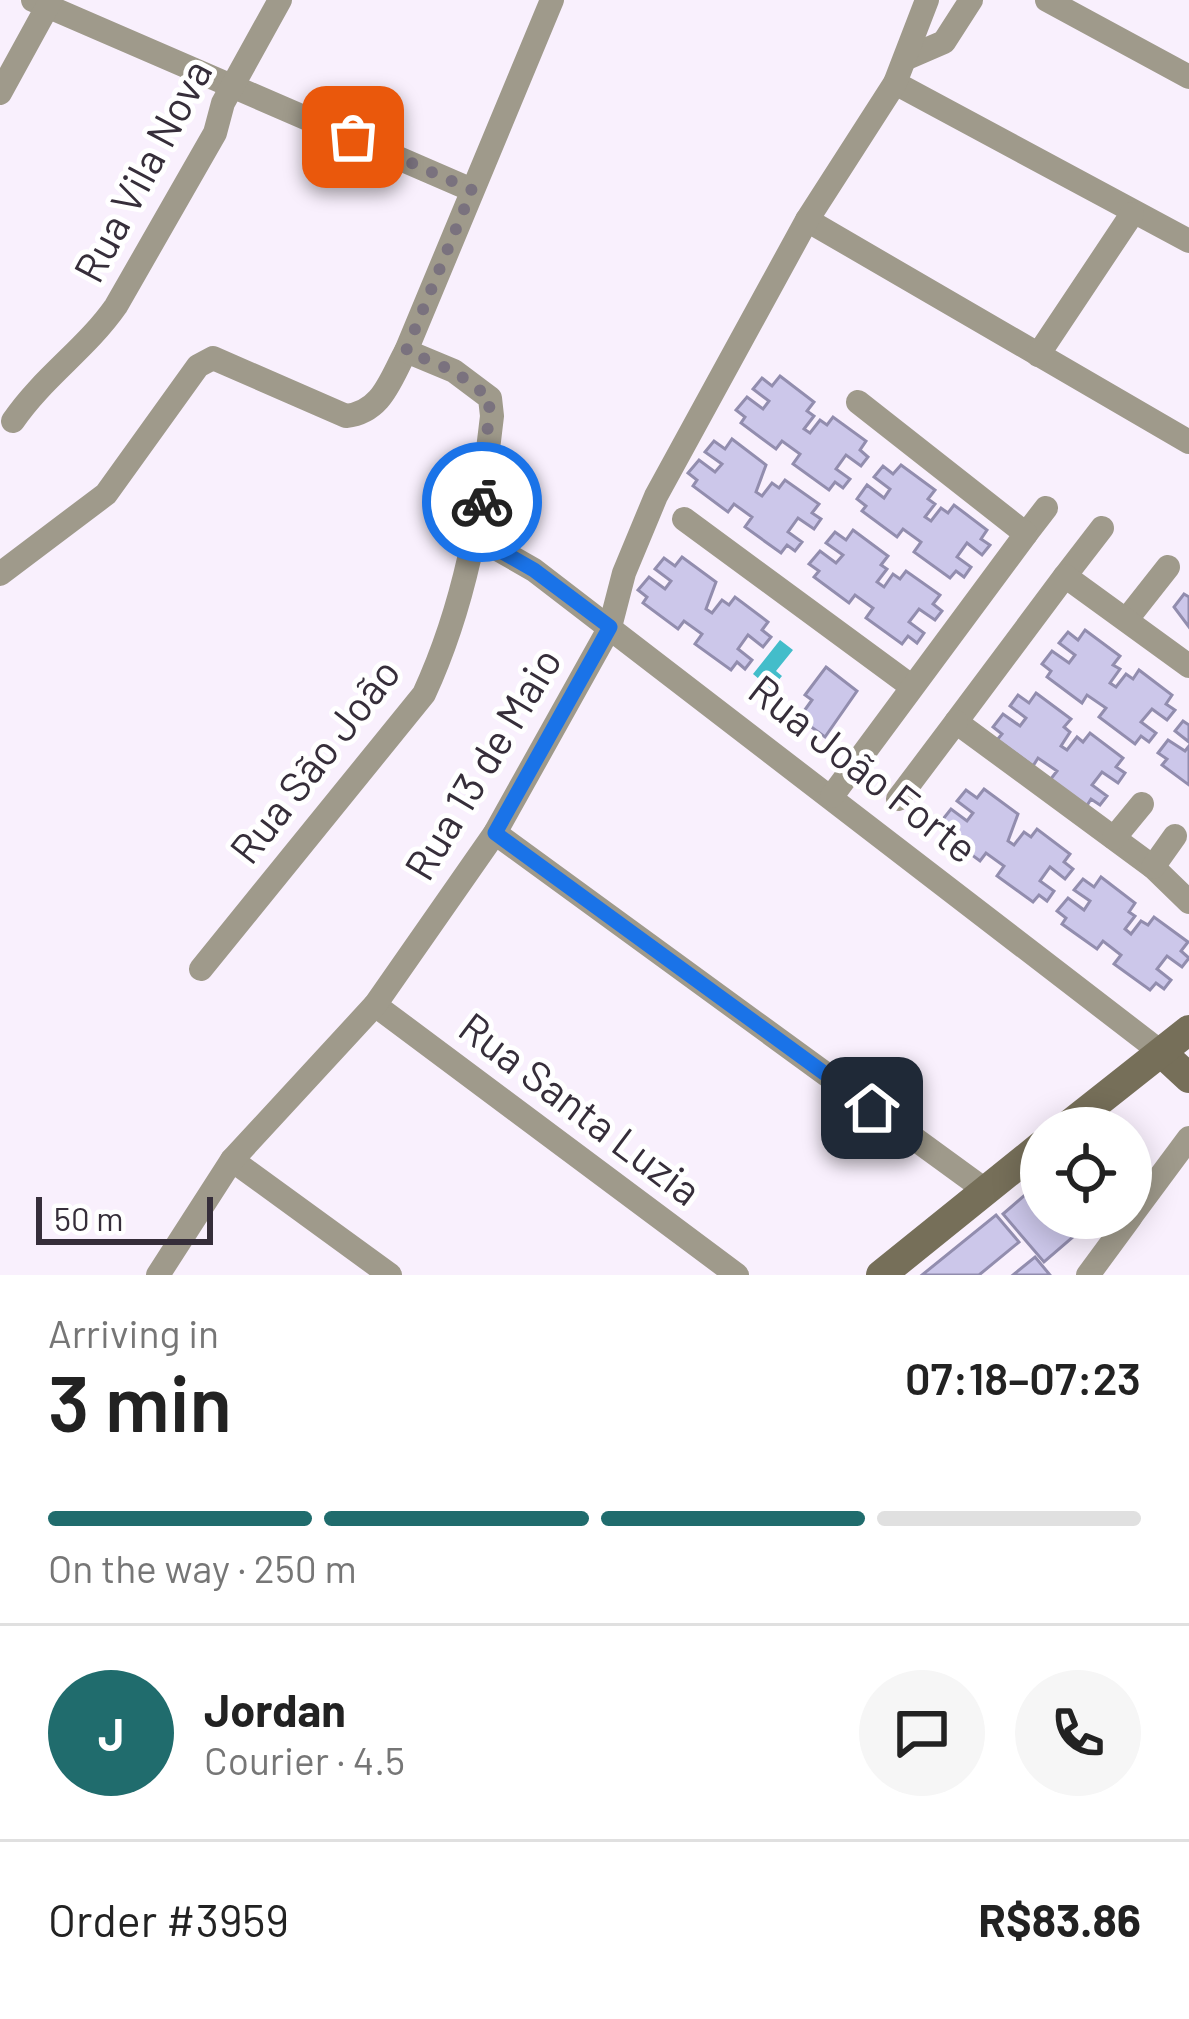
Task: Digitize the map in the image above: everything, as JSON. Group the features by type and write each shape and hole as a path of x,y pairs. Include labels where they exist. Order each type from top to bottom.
{"main road":[{"path":"1092,1107 1189,1030"},
{"name":"Rua João Forte","path":"1162,1053 1189,1078"},
{"path":"881,1275 1020,1163"}],"street":[{"name":"Rua Vila Nova","path":"14,421 34,391 102,326 116,306 214,133 280,0"},
{"path":"0,574 106,494 198,366 213,358 346,416 363,414 379,403 406,351 552,0"},
{"name":"Rua 13 de Maio","path":"158,1275 232,1160 375,1005 495,833 610,627 624,573 656,496 807,220 895,83 926,0"},
{"path":"907,58 944,42 971,0"},
{"path":"1047,0 1189,77"},
{"path":"0,93 44,3 472,190"},
{"path":"895,83 1189,241"},
{"path":"1038,355 1132,214"},
{"path":"807,220 1189,442"},
{"name":"Rua São João","path":"201,969 424,694 478,538 490,398 454,371 406,351"},
{"path":"858,402 1026,534"},
{"path":"832,796 1046,508"},
{"path":"684,519 910,686"},
{"path":"898,799 1102,528"},
{"name":"Rua João Forte","path":"478,538 534,570 610,627 1162,1053"},
{"path":"1127,619 1168,567"},
{"path":"1065,576 1189,666"},
{"path":"956,722 1154,867 1189,902"},
{"path":"1114,838 1142,804"},
{"path":"495,833 985,1190"},
{"path":"1154,867 1175,836"},
{"name":"Rua Santa Luzia","path":"375,1005 737,1275"},
{"path":"1152,1188 1189,1138"},
{"path":"232,1160 390,1275"},
{"path":"1088,1275 1114,1239"}],"water":[{"path":"780,640 793,650 776,671 782,676 771,689 753,674"}],"building":[{"path":"780,376 814,402 807,411 814,416 804,429 810,433 820,420 827,425 833,417 866,441 860,450 868,457 861,466 846,455 836,469 850,479 843,488 835,482 829,490 793,464 800,454 782,441 776,449 741,423 745,417 736,410 747,397 763,409 769,401 753,389 762,378 772,386"},
{"path":"732,439 766,465 756,492 762,496 772,483 779,488 785,480 819,504 812,513 821,519 814,529 798,518 788,532 802,542 795,551 787,545 781,553 745,527 752,517 734,504 728,512 693,486 697,480 688,473 699,460 715,472 722,464 705,452 714,441 725,449"},
{"path":"901,465 935,490 928,499 935,504 925,517 931,521 941,508 948,513 954,505 987,530 981,539 990,545 982,555 967,543 957,557 971,567 964,577 956,571 950,578 914,552 921,542 903,529 897,537 862,511 866,506 857,499 867,485 884,498 890,489 874,477 883,466 893,474"},
{"path":"853,530 888,556 881,565 887,569 877,582 884,587 893,574 900,579 906,571 940,595 933,604 942,611 935,620 919,609 909,622 924,633 917,643 908,636 902,644 866,618 873,608 855,595 849,603 814,577 819,571 809,564 820,551 836,563 843,555 826,543 835,532 846,540"},
{"path":"682,557 716,582 706,609 712,613 722,600 729,605 735,597 768,622 762,630 771,637 763,647 748,635 738,649 752,660 745,669 737,662 731,670 695,644 702,634 684,621 678,629 643,603 647,597 638,590 649,577 665,589 671,581 655,569 664,558 675,566"},
{"path":"1184,594 1189,597 1189,627 1174,607"},
{"path":"1085,630 1120,656 1113,665 1120,669 1110,683 1116,687 1126,674 1133,679 1139,670 1172,695 1166,704 1175,710 1167,720 1152,709 1141,722 1156,733 1149,742 1141,736 1135,744 1099,717 1106,708 1087,695 1082,703 1047,677 1051,671 1042,664 1052,651 1069,663 1075,655 1059,643 1068,632 1078,640"},
{"path":"826,667 857,691 825,737 799,718 812,700 805,695"},
{"path":"1036,693 1071,719 1064,727 1070,732 1061,746 1067,750 1077,737 1083,742 1090,733 1123,758 1116,767 1125,773 1118,783 1102,772 1092,785 1107,796 1100,805 1091,799 1086,807 1050,780 1057,771 1038,758 1033,766 997,740 1002,734 993,727 1003,714 1020,726 1026,718 1010,706 1018,695 1029,703"},
{"path":"1183,721 1189,725 1189,742 1175,731"},
{"path":"1168,740 1185,751 1189,746 1189,785 1162,765 1167,759 1158,753"},
{"path":"984,789 1018,814 1008,841 1014,845 1024,832 1031,837 1037,829 1070,854 1064,862 1073,869 1065,879 1050,867 1040,881 1054,891 1047,901 1039,895 1033,902 997,876 1004,866 986,853 980,861 945,835 949,829 940,823 951,809 967,821 973,813 957,801 966,790 977,798"},
{"path":"1101,877 1135,903 1129,912 1135,916 1125,929 1131,934 1141,921 1148,925 1154,917 1188,942 1181,951 1189,958 1182,967 1167,956 1157,969 1171,980 1164,989 1156,983 1150,990 1114,964 1121,955 1103,941 1097,949 1062,924 1066,918 1057,911 1068,898 1084,910 1090,901 1074,890 1083,879 1094,887"},
{"path":"1020,1199 1020,1234 1003,1214"},
{"path":"996,1215 1019,1242 979,1275 922,1275"},
{"path":"1024,1239 1071,1239 1044,1262"},
{"path":"1035,1257 1050,1275 1013,1275"}],"way so far":[{"path":"353,137 472,190 406,351 454,371 490,398 482,502"}],"route":[{"path":"482,502 478,538 534,570 610,627 495,833 872,1108"}]}
